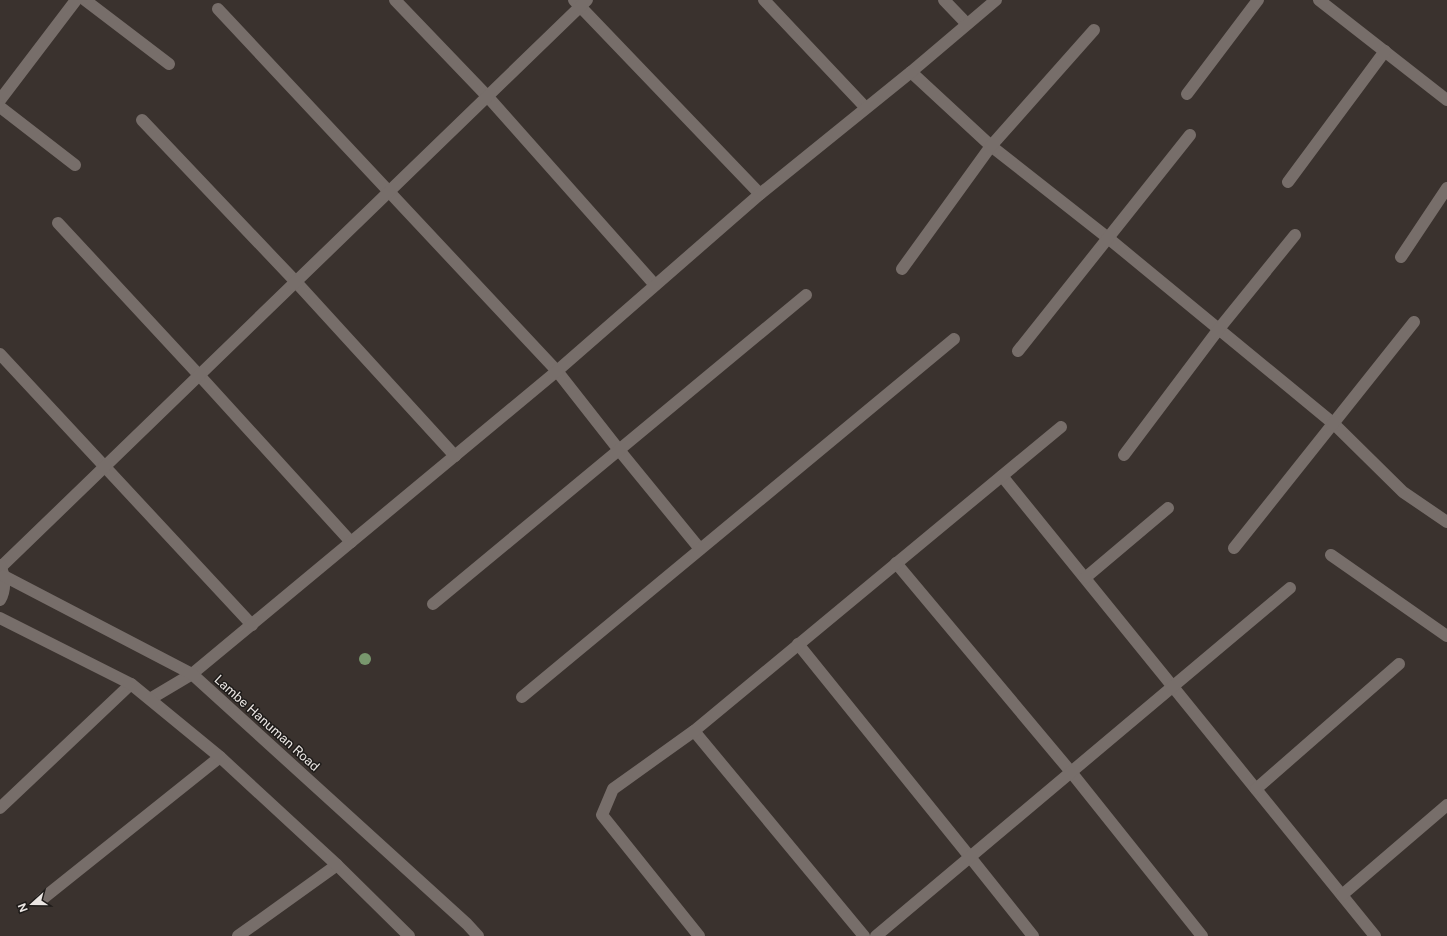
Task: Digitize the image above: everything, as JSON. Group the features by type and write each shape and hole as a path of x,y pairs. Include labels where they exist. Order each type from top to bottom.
{"street":[{"path":"0,100 76,0"},
{"path":"85,0 170,64"},
{"path":"395,0 488,97 655,285"},
{"path":"764,0 866,108"},
{"path":"944,0 967,24"},
{"path":"150,699 192,674 252,625 557,371 760,194 911,72 996,0"},
{"path":"1187,94 1258,0"},
{"path":"1320,0 1447,100"},
{"path":"0,600 4,586 2,569 104,467 488,97 580,2 760,194"},
{"path":"218,9 557,371 700,549"},
{"path":"902,269 992,146 1094,30"},
{"path":"1288,182 1384,51"},
{"path":"911,72 992,146 1108,238 1334,424 1403,492 1447,522"},
{"path":"0,107 75,165"},
{"path":"142,120 296,282 455,456"},
{"path":"1018,351 1190,135"},
{"path":"1401,257 1447,188"},
{"path":"58,223 351,542"},
{"path":"1124,455 1218,330 1295,235"},
{"path":"433,604 806,295"},
{"path":"1234,548 1414,322"},
{"path":"522,697 954,339"},
{"path":"0,354 252,625"},
{"path":"698,936 602,815 613,789 694,731 1061,427"},
{"path":"1002,476 1375,936"},
{"path":"1085,578 1168,508"},
{"path":"1331,555 1447,636"},
{"path":"896,563 1071,772 1202,936"},
{"name":"Lambe Hanuman Road","path":"2,569 192,674 467,924 478,936"},
{"path":"876,936 1290,588"},
{"path":"0,618 131,684 220,757 336,865 408,936"},
{"path":"798,644 1033,936"},
{"path":"1256,789 1399,664"},
{"path":"0,808 131,684"},
{"path":"694,731 864,936"},
{"path":"41,900 220,757"},
{"path":"1342,895 1447,805"},
{"path":"238,936 336,865"}]}
